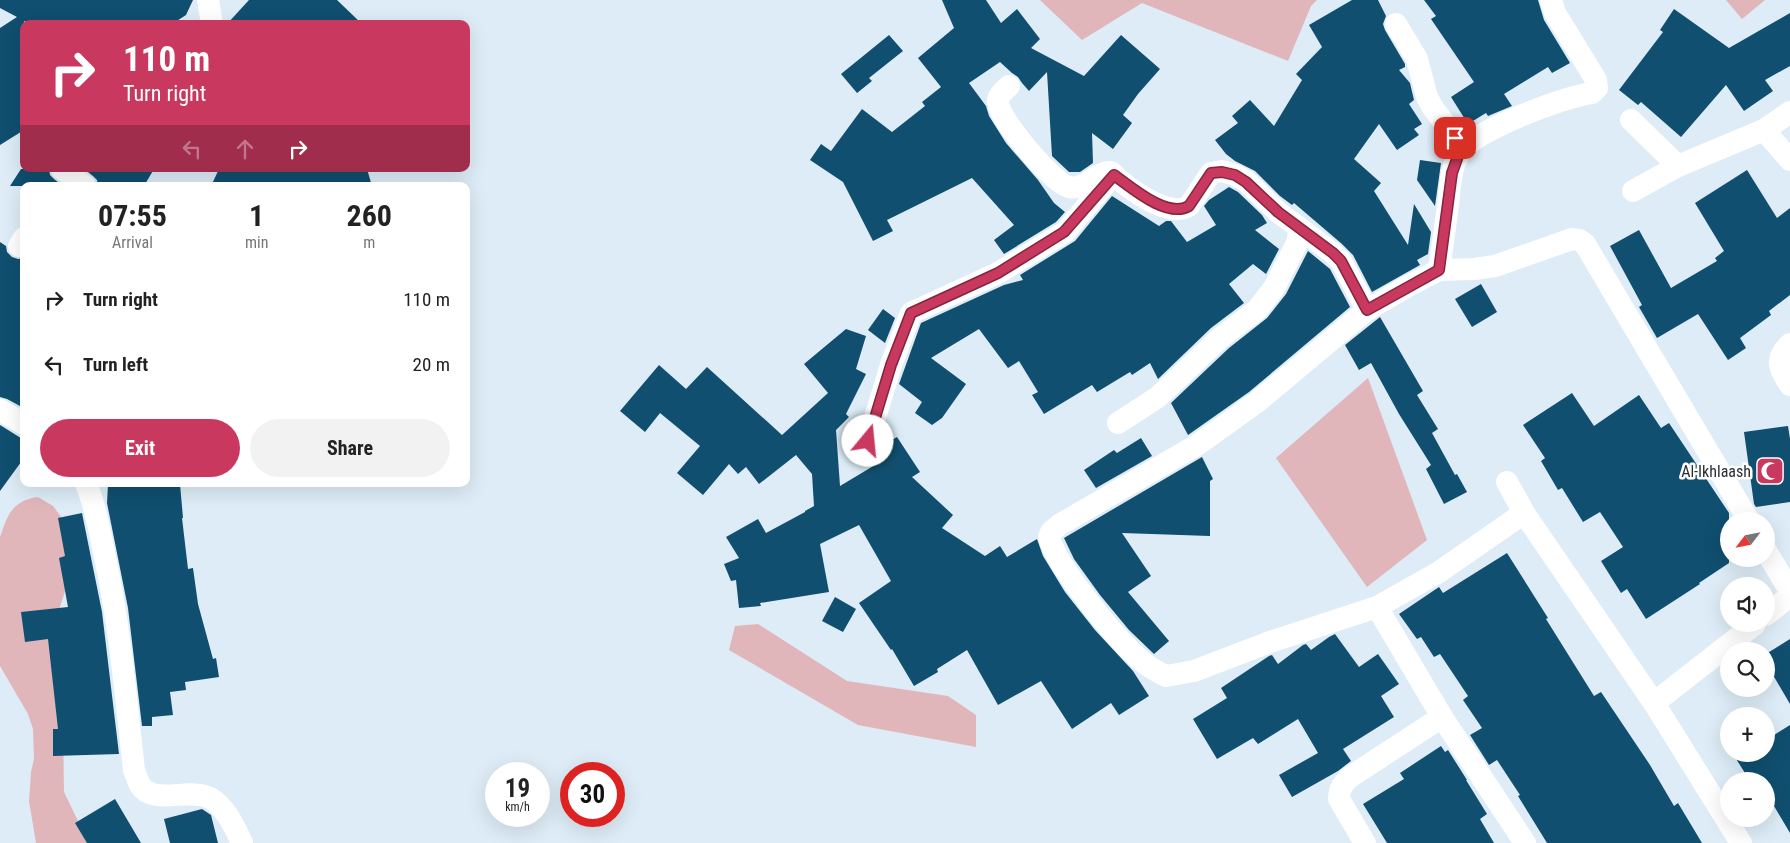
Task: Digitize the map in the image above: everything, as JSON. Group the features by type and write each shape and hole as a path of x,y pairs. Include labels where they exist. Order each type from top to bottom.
{"street":[{"path":"208,0 211,20"},
{"path":"1439,270 1452,173 1463,148 1475,138 1547,104 1592,93 1597,88 1596,80 1555,13 1551,0"},
{"path":"1396,24 1418,59 1427,97 1463,148"},
{"path":"1009,86 999,97 998,101 1006,122 1038,160 1061,183 1068,187 1084,186 1104,172 1111,172 1149,200 1168,208 1184,209 1189,206 1211,173 1217,171 1235,175 1254,187 1278,212 1341,261 1367,310"},
{"path":"1633,191 1678,166 1764,130 1790,112"},
{"path":"1632,120 1678,166"},
{"path":"1764,130 1790,160"},
{"path":"66,172 80,182"},
{"path":"868,441 891,365 911,313 998,273 1064,232 1114,175"},
{"path":"1118,423 1158,397 1220,338 1257,310 1278,281 1297,243 1300,229"},
{"path":"1524,513 1438,572 1377,608 1270,642 1194,671 1166,676 1142,661 1086,598 1059,560 1049,537 1051,532 1059,525 1198,445 1257,402 1367,310 1439,270 1495,266 1566,240 1579,240 1585,244 1744,512"},
{"path":"1790,344 1783,350 1779,364 1781,373 1790,385"},
{"path":"0,410 20,422"},
{"path":"1507,482 1524,513 1654,703 1741,843"},
{"path":"87,487 100,533 114,597 134,770 140,785 148,792 159,796 194,794 210,798 221,808 242,843"},
{"path":"1775,566 1790,591"},
{"path":"1775,608 1790,596"},
{"path":"1377,608 1442,716 1525,843"},
{"path":"1654,703 1745,632"},
{"path":"1365,843 1339,799 1339,791 1342,785 1350,777 1442,716"}],"shaded area":[{"path":"1040,0 1317,0 1311,6 1288,61 1142,3 1082,40"},
{"path":"1726,0 1765,0 1742,19"},
{"path":"1368,378 1427,540 1367,587 1276,458"},
{"path":"38,497 53,506 65,522 72,555 65,591 49,642 63,726 64,792 78,821 96,843 36,843 29,801 34,759 33,729 28,714 0,666 0,537 12,510 22,502"},
{"path":"758,624 847,681 948,696 976,715 976,747 858,725 729,650 735,626"}],"building":[{"path":"0,0 193,0 186,15 178,20 20,20 20,132 0,145 0,28 17,17 0,8"},
{"path":"249,0 337,0 358,20 231,20"},
{"path":"942,0 986,0 1001,23 1017,9 1040,39 1031,48 1084,76 1121,35 1160,69 1123,115 1132,123 1113,149 1092,133 1093,163 1080,172 1069,172 1052,156 1047,72 1029,91 1018,77 1000,62 969,83 986,106 989,116 1006,143 1038,180 1054,203 1065,212 1056,222 1004,254 994,240 1014,225 972,178 887,220 893,231 873,241 843,182 810,160 821,144 831,151 862,109 892,132 925,106 922,102 941,87 918,58 954,28"},
{"path":"1352,0 1378,0 1386,16 1383,24 1385,30 1405,64 1405,67 1399,70 1410,83 1414,100 1409,104 1422,124 1414,129 1419,135 1397,150 1379,124 1354,159 1381,183 1374,191 1408,245 1414,204 1431,232 1428,254 1417,260 1420,265 1372,292 1353,255 1342,244 1294,203 1292,205 1280,196 1255,171 1226,154 1215,140 1238,123 1232,116 1250,100 1274,126 1302,80 1296,74 1322,47 1309,25"},
{"path":"1424,0 1538,0 1544,20 1570,63 1552,73 1548,67 1504,94 1512,106 1488,116 1486,113 1468,124 1451,97 1474,82 1431,19 1436,16"},
{"path":"1674,9 1729,48 1790,13 1790,66 1765,80 1773,91 1744,111 1726,85 1681,137 1641,102 1638,105 1619,90 1663,32 1660,30"},
{"path":"889,35 903,51 869,78 872,81 857,93 841,74"},
{"path":"1420,160 1441,163 1435,206 1417,180"},
{"path":"1747,170 1777,218 1790,208 1790,295 1769,311 1771,315 1740,338 1746,348 1728,360 1698,314 1657,338 1639,307 1642,305 1610,246 1639,230 1671,288 1717,261 1715,258 1724,251 1695,203"},
{"path":"20,171 50,172 50,175 58,182 20,182 20,186 10,186"},
{"path":"88,172 152,172 146,182 97,182"},
{"path":"218,172 368,172 371,182 213,182"},
{"path":"1229,187 1238,192 1262,215 1267,223 1255,230 1279,249 1266,274 1253,264 1229,284 1244,303 1211,328 1158,379 1150,363 1132,375 1130,372 1097,392 1092,385 1044,414 1032,395 1038,392 1019,361 1008,368 979,329 931,358 966,384 942,418 932,425 915,413 922,402 899,384 921,323 1004,285 1023,280 1020,275 1075,241 1112,196 1159,226 1166,221 1171,221 1187,242 1216,225 1204,206 1209,200"},
{"path":"0,242 6,246 7,252 12,257 20,259 20,406 0,397"},
{"path":"1308,251 1330,269 1350,307 1249,392 1188,435 1171,403 1229,348 1267,318 1286,294"},
{"path":"1481,284 1497,312 1472,327 1455,299"},
{"path":"883,309 895,318 885,343 868,330"},
{"path":"1380,317 1423,391 1417,395 1438,429 1432,433 1455,475 1457,474 1467,492 1444,504 1426,469 1431,465 1399,414 1371,363 1359,370 1345,345"},
{"path":"846,329 866,336 856,369 866,374 846,414 849,417 836,430 840,486 885,459 878,448 897,437 920,472 912,477 953,515 942,528 985,556 1000,546 1007,557 1037,539 1043,556 1065,592 1095,630 1133,671 1149,696 1119,715 1111,703 1072,729 1041,681 998,705 967,650 937,669 938,672 914,686 892,649 859,603 891,581 859,525 820,544 829,592 760,603 761,606 739,608 736,580 731,581 724,564 739,558 726,537 758,519 766,533 814,506 812,474 796,455 759,484 746,467 738,474 729,464 703,495 677,473 700,446 660,413 645,432 620,411 659,365 686,389 707,367 782,435 828,393 804,364"},
{"path":"1572,393 1594,426 1639,395 1661,428 1669,423 1728,512 1720,512 1722,568 1646,619 1627,589 1621,593 1601,561 1623,547 1600,512 1583,522 1562,488 1558,490 1541,461 1545,458 1523,425"},
{"path":"0,425 20,438 20,464 0,491"},
{"name":"Al-Ikhlaash","path":"1788,426 1790,439 1790,502 1756,507 1754,504 1744,432"},
{"path":"1141,438 1152,456 1096,488 1084,470 1114,450 1117,453"},
{"path":"1202,457 1213,479 1210,481 1210,536 1122,533 1151,576 1128,592 1169,641 1154,654 1129,630 1100,595 1074,559 1064,538"},
{"path":"108,487 180,487 188,569 193,568 198,604 213,659 216,658 219,677 185,682 186,690 170,692 173,715 152,717 152,726 142,726 128,608 107,503"},
{"path":"82,513 102,612 119,754 53,756 53,729 58,729 48,639 25,642 21,612 68,607 59,558 65,556 58,518"},
{"path":"1507,553 1594,696 1601,692 1650,765 1674,806 1678,803 1702,843 1547,843 1518,796 1520,795 1497,760 1489,765 1470,735 1482,728 1463,700 1468,696 1440,654 1434,657 1421,637 1417,639 1399,614 1439,587 1443,593"},
{"path":"835,597 856,609 843,632 822,621"},
{"path":"1335,634 1359,667 1378,654 1399,684 1381,696 1394,717 1343,749 1351,761 1338,771 1292,797 1279,775 1318,753 1298,719 1258,744 1253,738 1217,759 1193,719 1227,698 1221,688 1269,656 1272,655 1278,664 1303,645 1306,644 1311,650"},
{"path":"1790,639 1790,704 1775,678 1775,648"},
{"path":"1790,725 1790,833 1775,808 1775,772 1744,772 1738,762 1775,762 1775,734"},
{"path":"1441,746 1445,752 1448,750 1487,814 1480,819 1494,843 1387,843 1363,804 1404,779 1400,773"},
{"path":"115,799 141,843 87,843 75,823"},
{"path":"202,809 211,815 218,843 170,843 164,819"}],"place":[{"name":"Al-Ikhlaash","path":"1770,471"}],"route":[{"path":"868,441 891,365 911,313 998,273 1064,232 1114,175 1149,200 1168,208 1184,209 1189,206 1211,173 1217,171 1235,175 1254,187 1278,212 1341,261 1367,310 1439,270 1452,173 1463,148 1455,138"}]}
